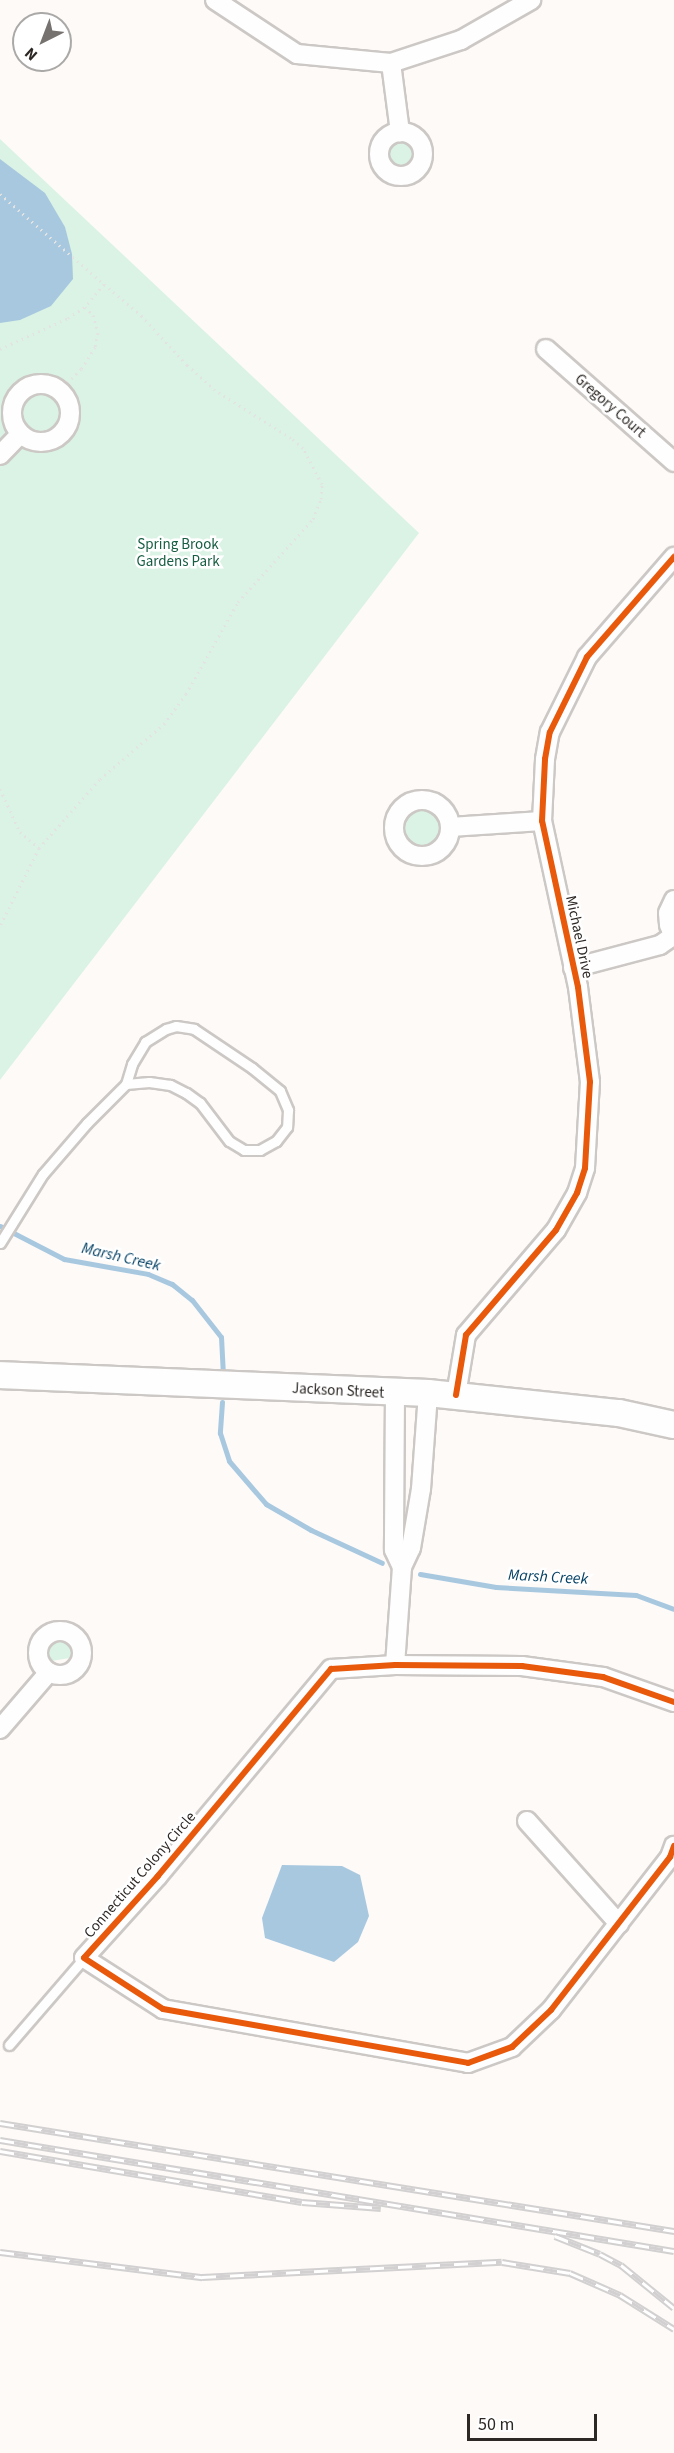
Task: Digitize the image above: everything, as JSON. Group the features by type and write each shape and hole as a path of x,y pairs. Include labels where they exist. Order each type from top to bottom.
{"street":[{"path":"215,0 297,54 391,63 461,40 531,0"},
{"path":"391,63 400,132"},
{"name":"Gregory Court","path":"546,349 674,462"},
{"path":"41,383 60,390 66,397 70,415 63,432 56,438 37,442 20,434 12,416 16,397 23,389 41,383"},
{"path":"0,455 20,434"},
{"name":"Michael Drive","path":"456,1395 466,1335 556,1230 577,1193 585,1168 590,1082 573,968 542,821 545,759 550,732 577,673 587,657 674,557"},
{"path":"450,827 542,821"},
{"path":"573,968 660,945 674,936 669,925 668,913 674,900"},
{"name":"Jackson Street","path":"0,1375 456,1395 619,1413 674,1425"},
{"path":"395,1393 393,1550 402,1567"},
{"path":"396,1665 402,1567 411,1548 422,1489 428,1393"},
{"name":"Connecticut Colony Circle","path":"674,1702 591,1675 522,1666 396,1665 332,1669 158,1876 84,1958 163,2009 468,2063 512,2048 551,2010 670,1857 674,1846"},
{"path":"0,1729 49,1672"},
{"path":"527,1821 619,1924"}],"lane":[{"path":"0,1243 43,1174 87,1123 126,1084 132,1064 145,1042 176,1026 194,1029 221,1044 280,1091 288,1110 287,1127 276,1141 260,1150 244,1150 229,1141 200,1103 186,1093 170,1085 149,1082 126,1084"},
{"name":"Connecticut Colony Circle","path":"9,2045 84,1958"}],"path":[{"path":"0,194 141,316 187,365 215,390 303,448 322,484 321,499 313,519 238,602 186,694 164,724 100,779 39,848 0,926"},
{"path":"0,349 68,318 85,307 104,284"},
{"path":"60,390 81,369 95,347 98,333 93,315 85,307"},
{"path":"0,789 20,832 39,848"}],"green space":[{"name":"Spring Brook Gardens Park","path":"0,139 419,533 0,1080"},
{"path":"400,140 411,144 415,155 411,166 400,170 389,166 385,155 389,144"},
{"path":"421,809 435,816 442,830 435,844 421,851 407,844 400,830 407,816"},
{"path":"54,1637 70,1643 75,1650 70,1658 51,1661 47,1656 43,1647 46,1641"}],"water":[{"path":"0,159 45,193 65,227 72,254 73,279 51,306 20,320 0,323"},
{"path":"282,1865 342,1866 360,1875 369,1916 358,1942 334,1962 265,1938 262,1918"}],"waterway":[{"name":"Marsh Creek","path":"0,1226 64,1259 148,1274 172,1284 192,1300 221,1337 223,1372"},
{"name":"Marsh Creek","path":"222,1402 220,1433 229,1461 266,1504 311,1530 382,1563"},
{"name":"Marsh Creek","path":"420,1574 496,1587 636,1595 674,1609"}],"railway":[{"path":"0,2123 674,2231"},
{"path":"0,2140 674,2251"},
{"path":"0,2151 302,2202 381,2208"},
{"path":"555,2236 621,2265 674,2308"},
{"path":"0,2252 202,2277 502,2262 570,2273 620,2295 674,2329"}],"cycle path":[{"path":"456,1395 466,1335 556,1230 577,1193 585,1168 590,1082 578,987 542,821 545,759 550,732 587,657 674,557"},
{"path":"674,1702 603,1677 522,1666 395,1665 331,1669 158,1876 84,1958 163,2009 468,2063 512,2047 551,2010 670,1857 674,1846"}]}
